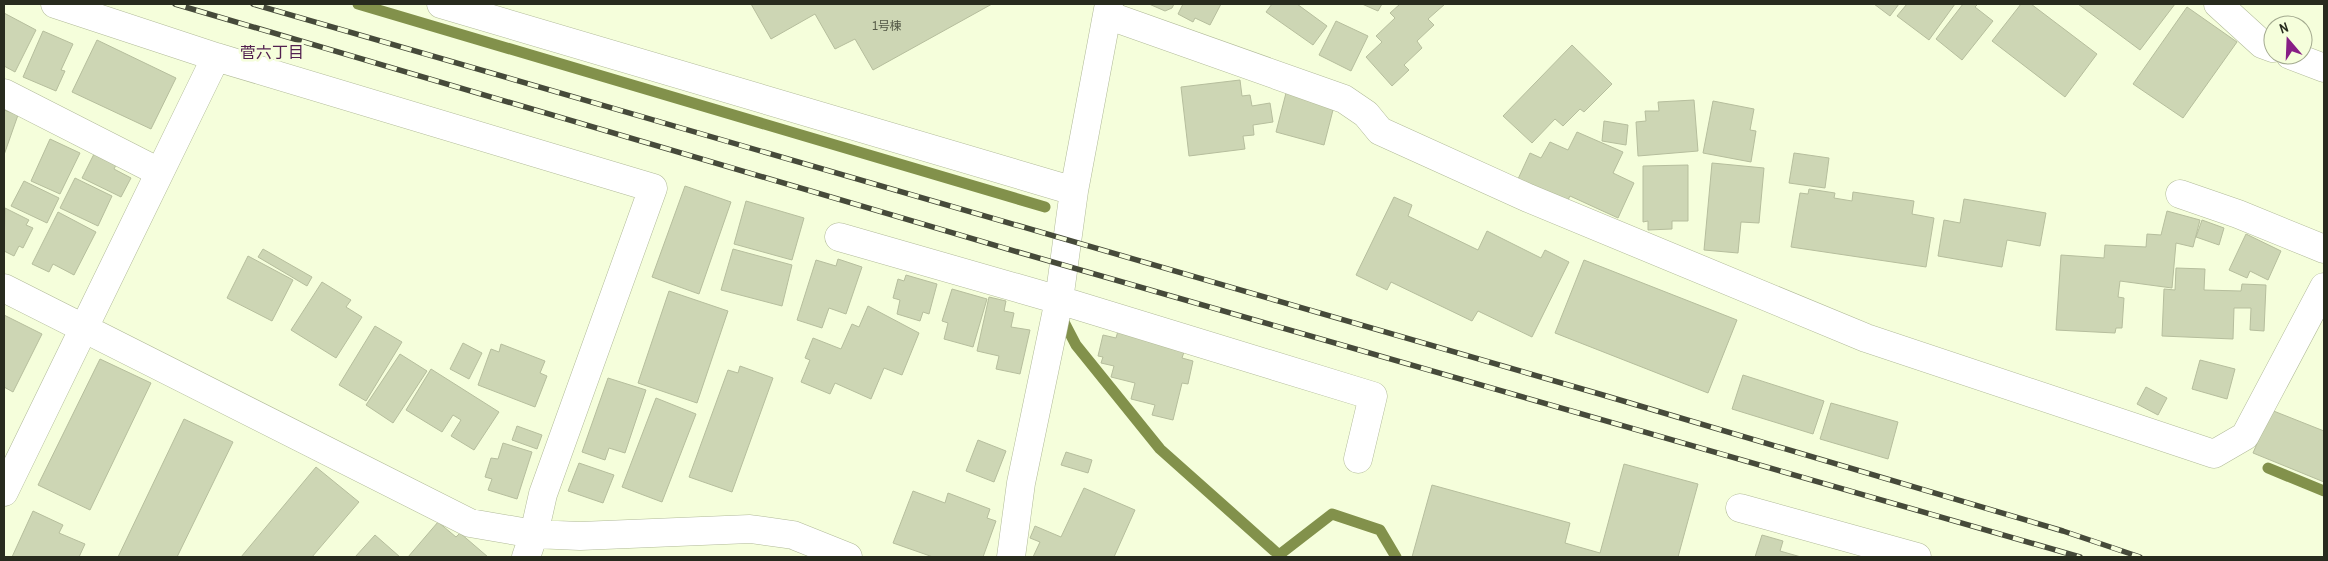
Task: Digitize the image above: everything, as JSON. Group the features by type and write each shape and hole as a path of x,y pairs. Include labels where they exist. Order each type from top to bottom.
{"street":[{"path":"55,4 216,57 652,188 543,494 530,546"},
{"path":"441,4 1074,191"},
{"path":"2218,4 2263,44"},
{"path":"1011,557 1021,483 1059,300 1074,191 1108,9 1344,99 1366,114 1380,131 1528,198 1866,338 2214,454 2245,436 2324,287"},
{"path":"4,492 216,57"},
{"path":"4,92 159,172"},
{"path":"2180,194 2238,214 2324,248"},
{"path":"839,237 1059,300 1374,396 1358,459"},
{"path":"4,288 470,522 530,546 580,536 750,529 793,535 848,557"},
{"path":"1740,508 1917,557"}],"building":[{"path":"751,4 992,4 873,70 855,39 835,49 815,14 771,39"},
{"path":"1149,4 1174,4 1172,8 1165,11"},
{"path":"1183,4 1221,4 1210,25 1195,18 1193,22 1178,14"},
{"path":"1272,4 1297,4 1327,26 1313,45 1266,12"},
{"path":"1362,4 1382,4 1378,11"},
{"path":"1400,4 1445,4 1428,19 1434,25 1417,41 1422,48 1404,65 1409,70 1392,86 1366,57 1382,42 1376,36 1395,18 1390,13"},
{"path":"1874,4 1899,4 1890,16"},
{"path":"1907,4 1955,4 1929,40 1897,16"},
{"path":"1963,4 1978,4 1975,7 1993,21 1962,60 1936,39"},
{"path":"2021,4 2031,4 2097,54 2065,97 1992,41"},
{"path":"2078,4 2175,4 2140,50"},
{"path":"2187,7 2237,42 2183,118 2133,84"},
{"path":"4,13 36,30 15,72 4,66"},
{"path":"1336,21 1368,36 1351,71 1319,55"},
{"path":"43,31 73,44 61,70 65,71 56,91 23,77"},
{"path":"97,40 176,78 151,129 72,92"},
{"path":"1572,45 1612,84 1584,112 1580,109 1563,126 1555,119 1532,143 1503,116"},
{"path":"1240,80 1242,96 1250,95 1252,106 1270,103 1273,122 1253,125 1254,135 1243,136 1245,149 1189,156 1181,87"},
{"path":"1286,93 1334,106 1324,145 1276,132"},
{"path":"1694,100 1698,151 1638,156 1636,122 1646,121 1645,111 1659,111 1658,102"},
{"path":"1713,101 1754,109 1750,130 1756,131 1751,162 1703,153"},
{"path":"4,110 18,115 4,155"},
{"path":"1604,121 1628,125 1626,145 1602,141"},
{"path":"1577,132 1623,152 1613,173 1634,183 1618,218 1570,196 1567,202 1518,179 1530,153 1541,158 1550,142 1568,150"},
{"path":"50,139 80,153 60,194 31,181"},
{"path":"95,152 117,163 114,169 131,178 121,197 82,178"},
{"path":"1794,153 1829,158 1825,188 1789,183"},
{"path":"1712,163 1764,168 1759,223 1741,222 1738,253 1704,250"},
{"path":"1688,165 1688,221 1672,221 1672,229 1648,230 1648,221 1643,222 1643,166"},
{"path":"75,178 112,196 98,226 60,208"},
{"path":"24,181 59,198 47,223 11,206"},
{"path":"685,186 731,202 699,294 652,277"},
{"path":"1809,189 1835,193 1834,198 1852,201 1853,192 1914,201 1912,214 1934,218 1926,267 1791,247 1800,193 1808,194"},
{"path":"1394,197 1412,205 1408,216 1478,250 1487,231 1541,258 1545,250 1569,262 1532,337 1478,311 1472,321 1391,282 1387,290 1356,275"},
{"path":"1964,199 2046,213 2040,246 2007,240 2002,267 1938,256 1944,220 1960,223"},
{"path":"746,201 804,218 792,260 734,244"},
{"path":"5,208 29,220 26,225 33,228 23,248 19,246 14,256 4,251"},
{"path":"2167,211 2200,220 2193,247 2176,243 2172,288 2120,281 2118,297 2124,298 2122,328 2116,328 2115,333 2056,330 2061,255 2104,258 2105,245 2146,247 2147,234 2161,235"},
{"path":"58,212 96,232 74,275 53,264 49,272 32,264"},
{"path":"2202,220 2224,228 2219,245 2196,237"},
{"path":"2246,234 2281,251 2268,280 2250,271 2247,278 2229,270"},
{"path":"263,249 312,277 307,286 258,257"},
{"path":"733,249 792,265 782,306 721,290"},
{"path":"248,256 293,280 272,321 227,298"},
{"path":"838,259 862,267 846,314 829,308 822,328 797,320 816,260 836,266"},
{"path":"1584,260 1737,320 1708,393 1555,333"},
{"path":"2176,268 2205,269 2204,290 2241,291 2242,284 2266,285 2264,331 2250,330 2251,308 2234,308 2233,339 2162,336 2164,289 2175,290"},
{"path":"906,275 937,284 929,314 923,312 920,321 897,314 900,300 893,298 898,279 904,281"},
{"path":"322,282 351,300 346,307 362,317 336,358 291,330"},
{"path":"952,289 987,299 973,347 944,339 948,323 942,321"},
{"path":"669,291 728,311 697,403 638,383"},
{"path":"989,297 1006,301 1004,311 1014,313 1011,327 1030,330 1020,374 996,369 999,356 977,351"},
{"path":"868,306 919,333 902,375 884,368 871,399 835,383 830,394 801,382 810,360 805,358 813,338 841,349 852,324 859,327"},
{"path":"4,315 42,334 13,392 4,387"},
{"path":"375,326 402,342 366,401 339,385"},
{"path":"1118,331 1184,352 1182,358 1193,361 1188,384 1182,383 1173,420 1152,415 1155,405 1131,399 1135,383 1111,377 1114,366 1101,363 1103,357 1098,356 1103,335 1116,338"},
{"path":"463,343 482,353 469,379 450,369"},
{"path":"501,344 545,361 540,373 547,376 535,407 478,385 491,349 499,352"},
{"path":"400,354 427,371 393,423 366,405"},
{"path":"100,359 151,383 90,510 38,485"},
{"path":"2200,360 2235,369 2227,399 2192,389"},
{"path":"740,366 773,378 732,492 689,477 728,370 738,373"},
{"path":"431,369 499,412 474,450 451,436 461,420 453,415 442,432 406,410"},
{"path":"1743,375 1824,401 1813,434 1732,409"},
{"path":"608,378 646,390 625,453 609,448 605,460 582,452"},
{"path":"2146,387 2167,398 2158,415 2137,404"},
{"path":"656,398 696,414 662,502 622,487"},
{"path":"1831,403 1898,422 1888,459 1820,439"},
{"path":"2271,410 2324,431 2324,482 2253,453"},
{"path":"184,419 233,442 177,557 118,557"},
{"path":"517,426 542,435 537,449 512,440"},
{"path":"978,440 1006,451 994,482 966,471"},
{"path":"503,443 532,452 517,499 488,490 492,479 485,477 491,458 498,459"},
{"path":"1066,452 1092,460 1088,473 1061,465"},
{"path":"579,463 614,475 603,503 568,491"},
{"path":"1624,464 1698,484 1678,557 1412,557 1432,485 1570,523 1565,543 1600,553"},
{"path":"316,467 359,502 312,557 241,557"},
{"path":"1084,488 1135,510 1114,557 1033,557 1040,542 1030,538 1035,526 1061,537"},
{"path":"913,491 945,503 948,493 990,509 987,518 996,521 983,557 933,557 893,543"},
{"path":"33,511 63,525 59,533 85,544 79,557 12,557"},
{"path":"438,522 456,537 460,533 488,557 408,557"},
{"path":"375,535 400,557 355,557"},
{"path":"1762,535 1783,541 1780,551 1801,557 1755,557"}],"waterway":[{"path":"358,4 1045,207"},
{"path":"1064,322 1076,345 1160,449 1279,555 1332,514 1380,530 1396,557"},
{"path":"2268,468 2324,491"}],"railway":[{"path":"175,4 1018,252 2080,557"},
{"path":"253,4 1603,395 2063,531 2140,557"}],"district":[{"name":"菅六丁目","path":"272,52"}]}
